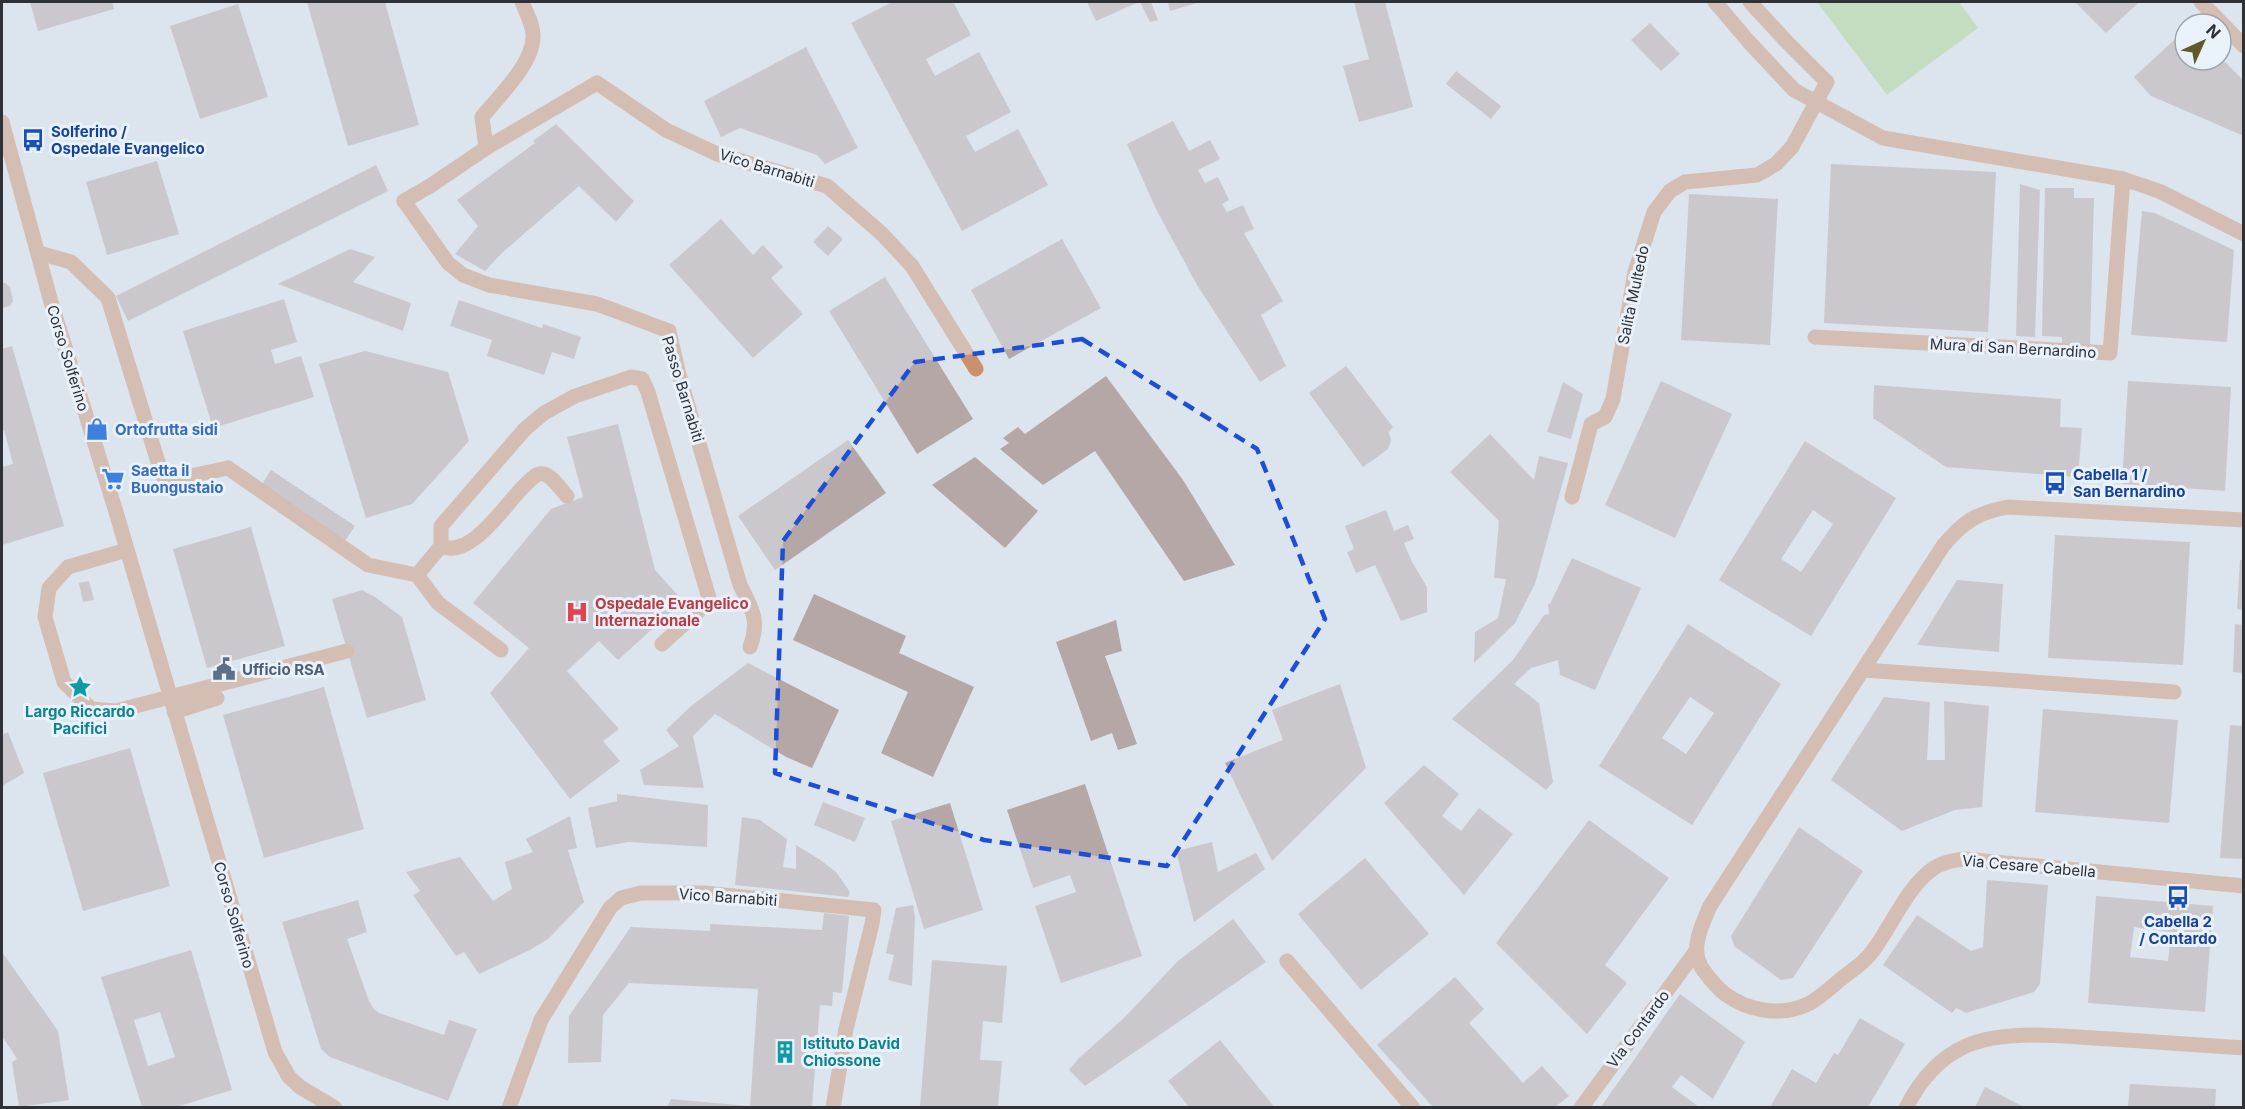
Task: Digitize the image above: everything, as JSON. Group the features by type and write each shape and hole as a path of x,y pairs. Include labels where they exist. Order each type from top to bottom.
{"street":[{"path":"486,148 482,117 515,77 526,60 534,38 522,2"},
{"path":"1715,2 1794,90 1883,138 2123,179 2159,191 2244,234"},
{"name":"Salita Multedo","path":"1572,497 1591,424 1605,417 1613,399 1635,273 1654,212 1670,190 1685,183 1757,176 1776,164 1792,147 1827,81 1750,2"},
{"path":"2201,2 2244,46"},
{"name":"Vico Barnabiti","path":"486,148 597,83 666,130 717,154 827,186 882,234 912,266 976,369"},
{"name":"Corso Solferino","path":"2,122 51,302 127,550 275,1052 289,1077 335,1107"},
{"name":"Passo Barnabiti","path":"486,148 404,201 448,263 463,275 489,285 597,303 669,331 678,371 737,574 756,618 750,647"},
{"name":"Mura di San Bernardino","path":"1815,337 2110,353 2123,179"},
{"path":"39,253 71,262 108,298 166,481 228,468 368,565 417,575 438,603 501,650"},
{"path":"417,575 441,546 441,526 525,429 544,413 575,396 631,377 642,380 648,392 709,598 703,607 662,644"},
{"path":"441,546 447,549 465,546 478,537 515,494 537,474 543,473 548,476 567,496"},
{"path":"1696,951 1699,932 1710,906 1943,546 1970,518 2008,507 2244,520"},
{"path":"127,550 68,567 49,588 45,616 64,682 91,709 116,711 217,698"},
{"path":"172,704 347,651"},
{"path":"1863,670 2174,692"},
{"name":"Via Cesare Cabella","path":"1696,951 1701,967 1725,994 1760,1010 1795,1010 1823,994 1870,954 1921,880 1935,867 1950,861 1965,859 2244,886"},
{"name":"Vico Barnabiti","path":"509,1107 541,1020 610,908 621,898 641,893 704,893 874,910 846,1029 833,1107"},
{"name":"Via Contardo","path":"1581,1107 1696,951"},
{"path":"1287,961 1413,1107"},
{"path":"1906,1107 1927,1076 1947,1057 1964,1046 1997,1036 2057,1036 2244,1048"}],"highlighted area":[{"path":"1082,339 1257,449 1325,619 1167,866 984,840 775,773 783,541 915,362"}],"green space":[{"path":"1817,2 1959,2 1978,28 1887,95"}],"building":[{"path":"30,2 112,2 114,9 38,31"},
{"path":"307,2 385,2 419,125 348,146"},
{"path":"892,2 953,2 971,35 926,59 935,76 979,52 1011,112 966,136 975,152 1018,129 1048,185 962,231 851,23"},
{"path":"1087,2 1139,2 1096,21"},
{"path":"1140,2 1151,2 1158,20 1150,22"},
{"path":"1168,2 1201,2 1170,11"},
{"path":"1354,2 1385,2 1413,107 1359,122 1343,66 1369,59"},
{"path":"2075,2 2139,2 2106,33"},
{"path":"238,4 268,97 200,119 170,26"},
{"path":"1650,23 1680,54 1661,71 1631,40"},
{"path":"2173,41 2173,72 2233,72 2233,70 2244,81 2244,136 2151,96 2134,77"},
{"path":"806,47 858,148 825,164 817,155 740,128 721,137 704,101"},
{"path":"1456,71 1501,106 1491,119 1446,84"},
{"path":"1173,121 1189,151 1210,140 1220,159 1198,170 1205,183 1218,177 1229,200 1222,204 1227,212 1243,205 1254,229 1244,233 1283,301 1261,315 1286,366 1260,382 1197,285 1156,209 1127,144"},
{"path":"556,124 634,201 616,222 579,186 503,252 485,271 455,254 478,226 457,200 535,143 533,141"},
{"path":"157,161 179,234 107,255 86,182"},
{"path":"1831,164 1996,172 1988,332 1824,323"},
{"path":"376,165 388,191 128,321 116,296"},
{"path":"2020,184 2040,190 2035,337 2016,336"},
{"path":"2045,188 2074,188 2074,198 2094,198 2090,345 2062,344 2062,337 2042,336"},
{"path":"1689,194 1778,199 1770,345 1681,340"},
{"path":"2142,211 2155,213 2234,250 2227,342 2131,335"},
{"path":"721,219 753,255 763,245 783,267 771,278 803,314 753,358 669,265"},
{"path":"828,226 843,239 828,256 813,242"},
{"path":"1062,239 1101,308 1009,359 971,290"},
{"path":"350,249 375,257 353,282 411,303 403,331 278,284"},
{"path":"885,277 973,419 917,454 829,311"},
{"path":"2,283 10,287 13,301 10,306 2,308"},
{"path":"284,299 297,342 271,350 275,364 301,356 314,397 213,428 183,331"},
{"path":"459,300 542,328 543,324 581,337 574,359 552,352 544,375 487,356 492,340 450,326"},
{"path":"12,346 64,526 2,545 2,467 13,464 4,430 2,431 2,349"},
{"path":"365,351 448,372 469,441 412,504 366,518 319,364"},
{"path":"1346,366 1393,427 1389,432 1391,441 1388,449 1363,467 1309,393"},
{"path":"1106,376 1183,480 1235,565 1184,581 1095,451 1043,485 1000,449 1009,443 1003,438 1018,427 1025,434"},
{"path":"1661,381 1732,414 1675,538 1605,505"},
{"path":"2128,381 2231,387 2225,491 2122,484"},
{"path":"1563,382 1583,394 1571,439 1547,432"},
{"path":"1874,385 2061,399 2060,427 2082,428 2078,477 1946,467 1873,418"},
{"name":"Ospedale Evangelico Internazionale","path":"618,424 655,570 683,601 618,660 599,641 567,671 619,729 603,741 620,761 570,799 490,693 529,648 473,603 551,509 583,497 567,437"},
{"path":"1490,434 1534,480 1539,456 1568,463 1535,584 1515,623 1474,663 1475,632 1498,618 1506,579 1494,578 1499,521 1450,472"},
{"path":"848,440 886,493 775,570 738,516"},
{"path":"1805,441 1896,498 1811,636 1719,580","holes":["1813,510 1833,524 1801,572 1781,559"]},
{"path":"975,457 1038,511 1005,548 932,485"},
{"path":"271,470 355,526 345,541 261,486"},
{"path":"1386,510 1394,531 1408,525 1414,539 1404,543 1427,587 1427,612 1401,621 1375,565 1356,573 1347,552 1354,549 1345,526"},
{"path":"251,527 285,646 207,668 173,549"},
{"path":"2055,535 2190,542 2183,665 2048,658"},
{"path":"1572,558 1641,588 1595,690 1560,675 1558,660 1531,668 1514,684 1539,703 1553,782 1546,790 1452,719 1513,660 1544,615 1549,614 1548,603 1550,604"},
{"path":"2240,560 2244,560 2244,610 2237,609"},
{"path":"1957,580 2003,584 1999,652 1917,645"},
{"path":"89,581 94,600 83,602 79,583"},
{"path":"362,590 402,617 426,700 367,718 332,599"},
{"path":"814,594 906,636 899,653 974,687 933,777 881,753 908,692 793,640"},
{"path":"1116,620 1122,651 1105,656 1137,744 1118,750 1112,733 1091,741 1056,642"},
{"path":"1688,624 1781,684 1692,825 1599,766","holes":["1690,697 1714,713 1686,754 1662,738"]},
{"path":"2235,624 2244,625 2244,673 2233,672"},
{"path":"748,663 839,710 812,768 786,757 715,714 693,736 704,788 644,785 640,770 679,746 666,730 690,707"},
{"path":"1340,684 1366,768 1272,861 1225,763 1283,740 1272,710"},
{"path":"324,687 364,829 264,858 223,715"},
{"path":"1884,697 1930,702 1927,760 1945,760 1944,701 1989,706 1982,807 1955,810 1902,831 1831,780"},
{"path":"2043,709 2178,720 2169,823 2035,812"},
{"path":"2230,725 2244,726 2244,859 2220,858"},
{"path":"8,732 24,773 4,785 2,790 2,735"},
{"path":"130,748 170,886 83,911 43,773"},
{"path":"1424,765 1459,794 1442,816 1461,831 1479,808 1513,834 1464,895 1384,803"},
{"path":"1085,784 1142,956 1061,983 1035,906 1076,892 1070,875 1033,888 1007,810"},
{"path":"617,794 708,805 707,847 628,842 596,848 588,808 617,801"},
{"path":"823,802 865,818 855,842 814,825"},
{"path":"950,803 983,910 924,929 891,821"},
{"path":"570,816 577,848 568,850 584,902 548,939 479,974 464,952 456,956 413,895 420,891 406,872 460,857 493,901 512,889 505,862 533,852 526,839"},
{"path":"742,817 760,820 787,839 783,867 796,869 796,845 836,872 850,892 848,897 735,885"},
{"path":"1589,820 1669,878 1605,965 1627,983 1587,1034 1496,943"},
{"path":"1799,827 1863,871 1793,978 1781,980 1734,946 1731,936"},
{"path":"1212,842 1218,872 1256,853 1265,869 1194,922 1176,851"},
{"path":"1365,858 1429,934 1361,990 1298,914"},
{"path":"1987,880 2048,885 2040,984 2034,992 1966,1013 1956,1008 1952,1013 1883,965 1917,915 1971,951 1983,947"},
{"path":"2096,896 2213,906 2205,1012 2088,1003","holes":["2134,927 2171,932 2168,961 2130,957"]},
{"path":"358,900 367,932 347,939 373,1008 379,1013 444,1035 449,1020 477,1029 448,1101 330,1057 321,1049 282,922"},
{"path":"913,905 915,918 912,986 888,980 894,955 886,953 896,908"},
{"name":"Istituto David Chiossone","path":"824,913 849,916 842,993 833,992 832,1006 820,1005 812,1107 750,1107 758,989 629,983 603,1015 601,1062 568,1063 569,1016 631,927 710,931 710,924 822,930"},
{"path":"1233,919 1266,962 1085,1086 1069,1070 1079,1058 1124,1018 1178,961"},
{"path":"191,950 232,1090 176,1107 142,1107 101,977","holes":["160,1012 175,1057 148,1066 134,1020"]},
{"path":"2,952 58,1031 69,1100 19,1107 12,1062 17,1059 2,1036"},
{"path":"932,960 1007,966 1002,1023 983,1021 980,1060 1002,1061 998,1107 920,1107"},
{"path":"1455,977 1484,1009 1469,1023 1523,1083 1542,1066 1569,1096 1555,1107 1433,1107 1377,1045"},
{"path":"1680,994 1745,1042 1713,1099 1681,1075 1672,1087 1699,1107 1601,1107"},
{"path":"1860,1018 1905,1044 1868,1107 1770,1107 1792,1069 1816,1083 1834,1053 1838,1055"},
{"path":"1220,1040 1274,1107 1189,1107 1168,1081"},
{"path":"2130,1084 2216,1089 2215,1107 2128,1107"},
{"path":"1985,1087 2024,1107 1975,1107"},
{"path":"671,1099 748,1106 748,1107 667,1107"}],"place":[{"name":"Solferino / Ospedale Evangelico","path":"33,140"},
{"name":"Ortofrutta sidi","path":"97,429"},
{"name":"Saetta il Buongustaio","path":"113,479"},
{"name":"Cabella 1 / San Bernardino","path":"2055,483"},
{"name":"Ospedale Evangelico Internazionale","path":"577,612"},
{"name":"Ufficio RSA","path":"224,669"},
{"name":"Largo Riccardo Pacifici","path":"80,687"},
{"name":"Cabella 2 / Contardo","path":"2178,897"},
{"name":"Istituto David Chiossone","path":"785,1052"}]}
